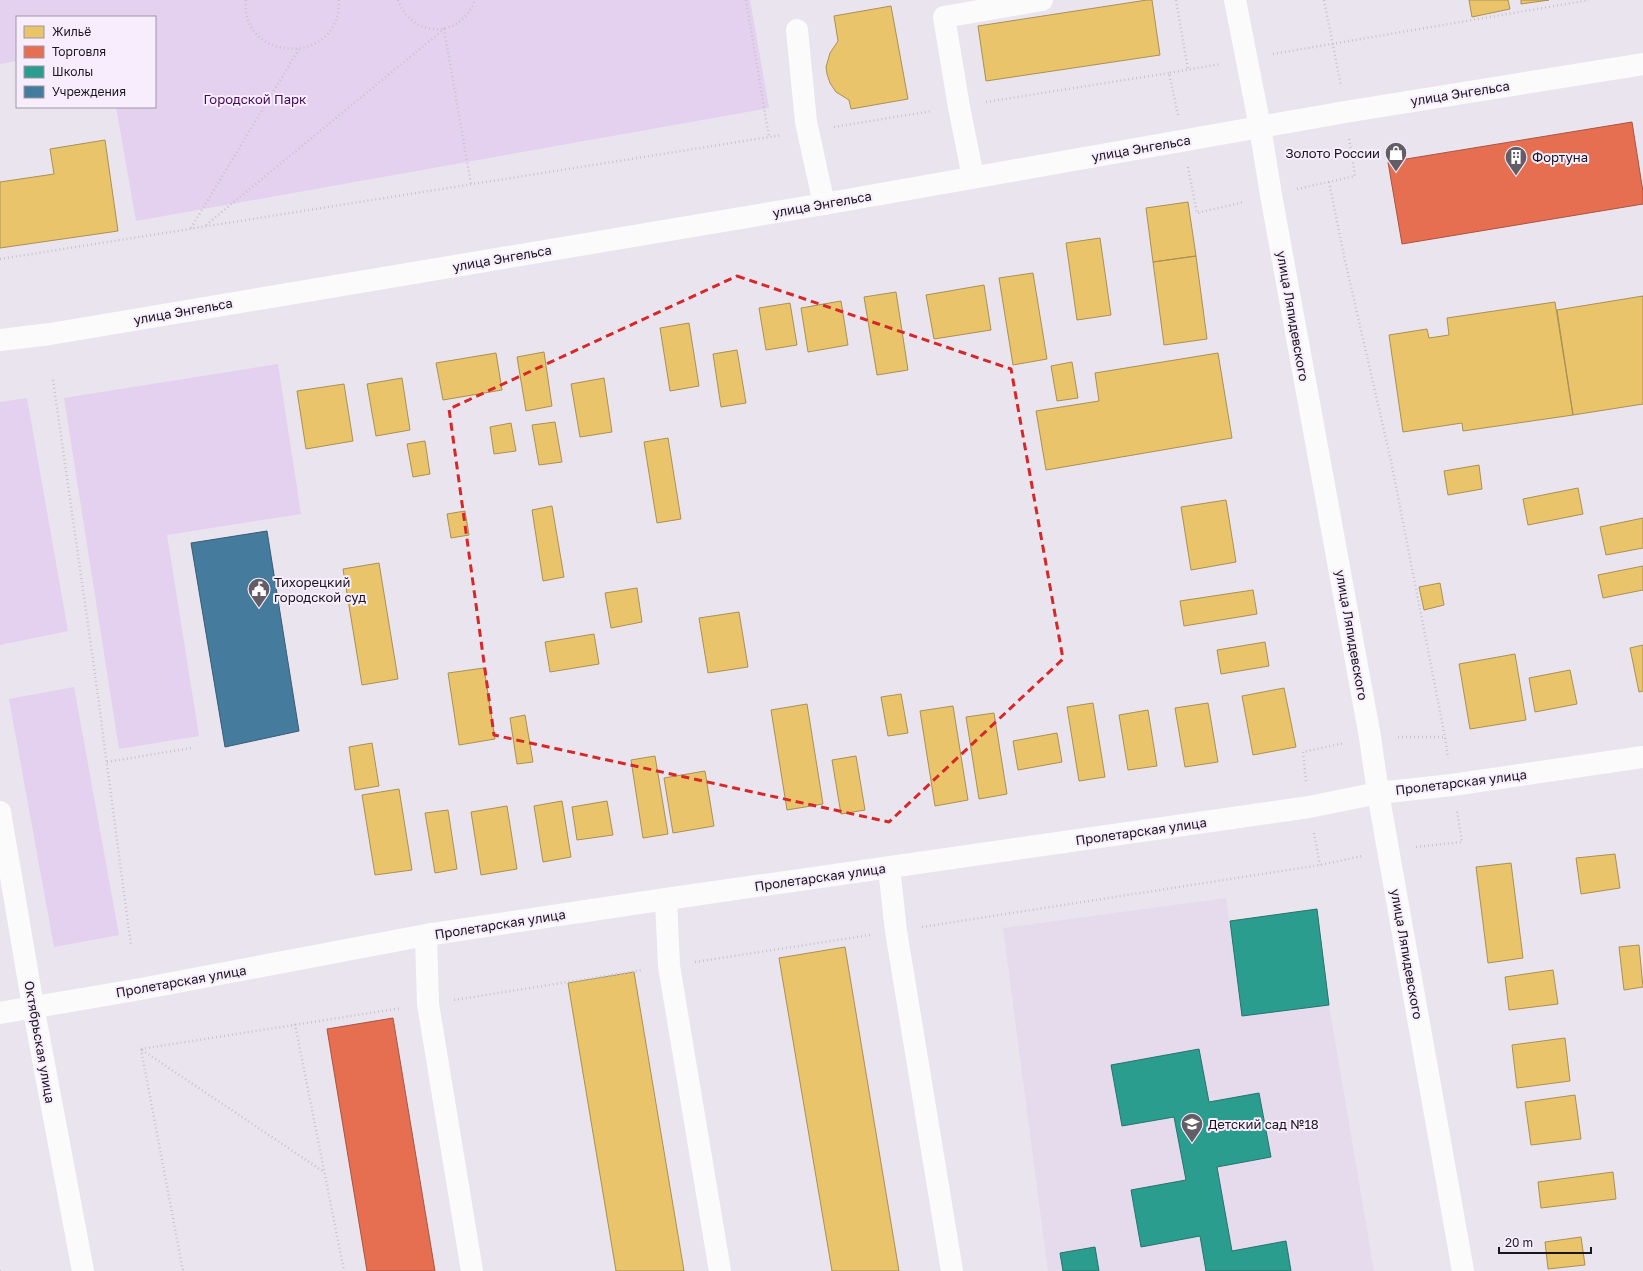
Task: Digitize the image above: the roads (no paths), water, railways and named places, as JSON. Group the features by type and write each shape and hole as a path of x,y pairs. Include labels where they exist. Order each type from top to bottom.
{"street":[{"path":"973,177 959,107 944,17 1042,0"},
{"name":"улица Ляпидевского","path":"1235,0 1260,127 1271,196 1370,737 1378,792 1463,1271"},
{"path":"797,30 808,131 824,204"},
{"name":"улица Энгельса","path":"0,340 50,334 824,204 1353,110 1643,64"},
{"name":"Пролетарская улица","path":"0,1013 33,1006 135,990 426,935 1309,806 1378,792 1452,785 1643,756"},
{"name":"Октябрьская улица","path":"0,812 33,1006 84,1271"},
{"path":"888,868 896,931 952,1271"},
{"path":"666,899 669,966 720,1271"},
{"path":"426,935 428,1004 472,1271"}],"place":[{"name":"Золото России","path":"1396,172"},
{"name":"Фортуна","path":"1516,176"},
{"name":"Тихорецкий городской суд","path":"259,608"},
{"name":"Детский сад №18","path":"1192,1144"}],"park label":[{"name":"Городской Парк","path":"255,99"}]}
